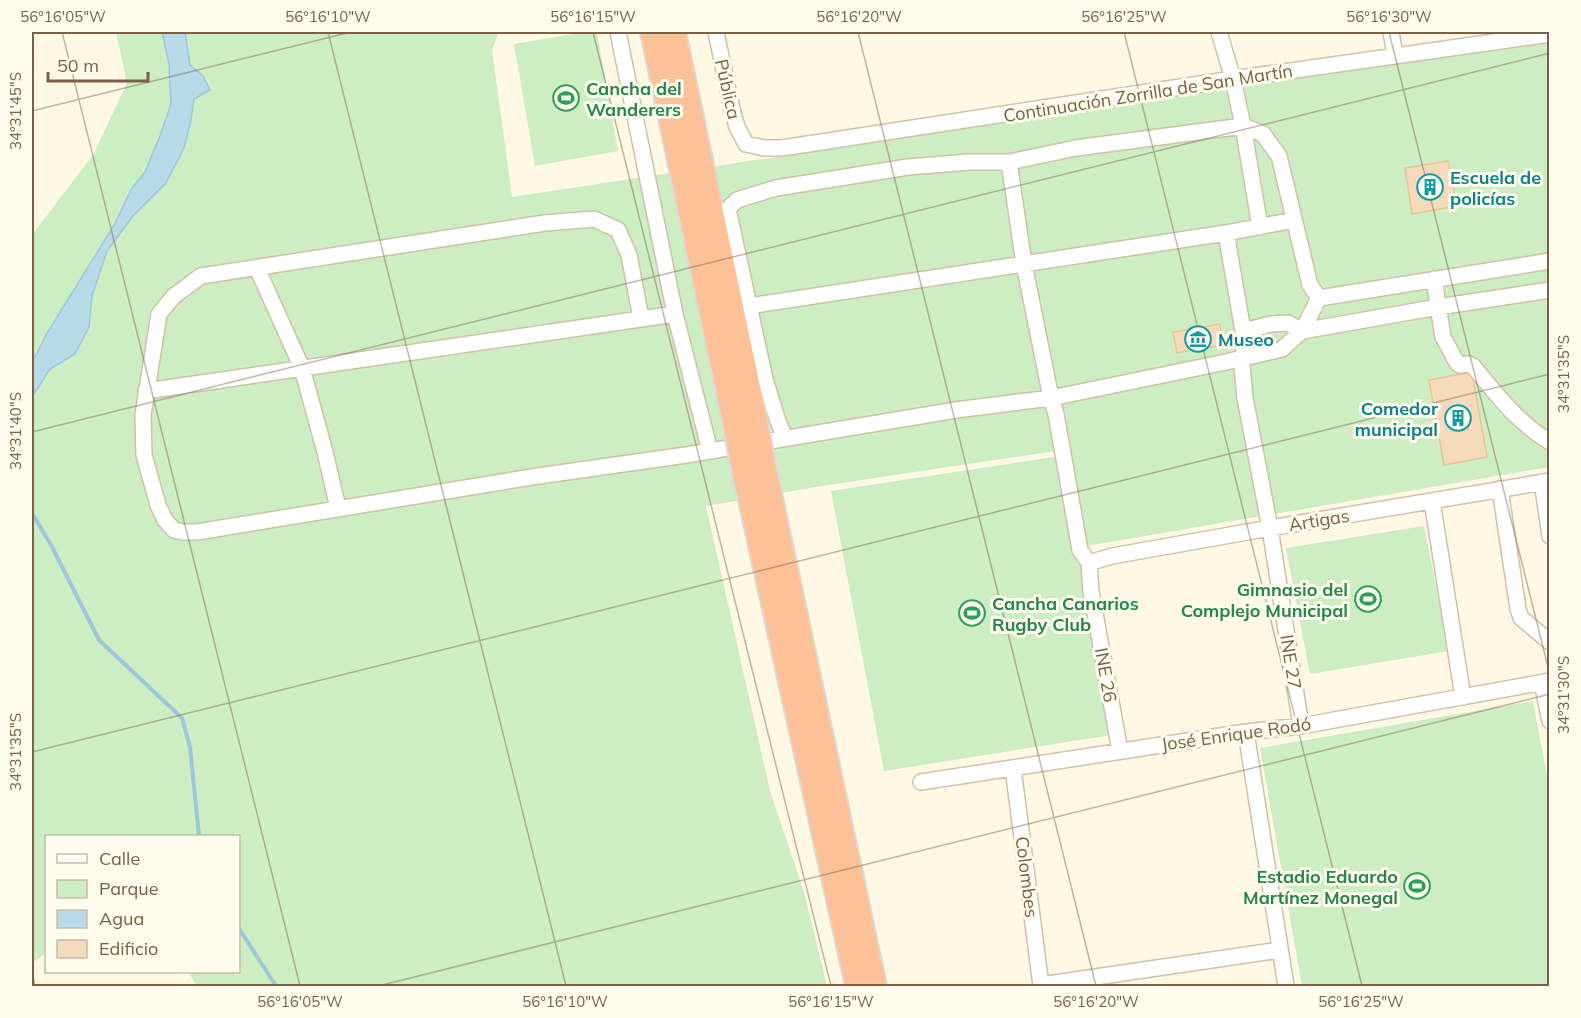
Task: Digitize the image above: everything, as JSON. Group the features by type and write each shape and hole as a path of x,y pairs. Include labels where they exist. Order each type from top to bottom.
{"highway":[{"path":"652,32 744,419 857,987"},
{"path":"674,32 744,419"},
{"path":"752,457 875,987"}],"street":[{"path":"618,32 675,314 710,451"},
{"name":"Pública","path":"716,32 732,109 737,127 746,144"},
{"path":"1219,32 1233,79 1243,126 1260,227"},
{"path":"1391,32 1395,56"},
{"name":"Continuación Zorrilla de San Martín","path":"746,144 764,148 782,148 1233,79 1550,34"},
{"path":"785,438 765,379 728,209 737,200 776,188 908,167 969,162 1009,162 1076,148 1243,126 1263,134 1279,156 1310,285 1319,298"},
{"name":"INE 26","path":"1009,162 1024,264 1056,414 1080,550 1089,563 1091,591 1120,751"},
{"path":"641,318 629,255 618,230 594,219 544,223 201,276 174,296 159,314 143,415 144,456 158,505 165,520 174,530 197,532 956,410 1051,398 1282,349 1302,331 1319,298"},
{"path":"749,306 1227,233 1294,220"},
{"name":"INE 27","path":"1227,233 1243,331 1242,367 1245,398 1270,528 1301,726"},
{"path":"1319,298 1550,261"},
{"path":"257,268 302,368 326,452 338,508"},
{"path":"1434,279 1443,337 1457,363 1473,366 1511,412 1536,434 1550,442"},
{"path":"1243,331 1271,324 1288,323 1302,331 1550,290"},
{"path":"146,391 675,314"},
{"path":"1546,481 1550,536"},
{"name":"Artigas","path":"1089,563 1112,556 1546,481"},
{"path":"1500,489 1518,609 1521,618 1550,642"},
{"path":"1432,501 1463,697"},
{"path":"1546,682 1550,721"},
{"name":"José Enrique Rodó","path":"921,782 1246,732 1301,726 1546,682"},
{"path":"1246,732 1286,987"},
{"name":"Colombes","path":"1013,768 1041,986"},
{"path":"1041,986 1280,950"}],"green space":[{"path":"116,32 499,32 492,50 512,197 1549,40 1549,467 1081,547 1062,450 815,487 706,506 770,791 804,892 827,986 197,986 189,973 240,973 240,835 45,835 45,954 32,963 32,235 93,155 127,83"},
{"name":"Cancha del Wanderers","path":"597,32 618,151 535,166 514,44"},
{"name":"Cancha Canarios Rugby Club","path":"1060,456 1111,735 884,771 831,491"},
{"name":"Gimnasio del Complejo Municipal","path":"1424,526 1449,651 1310,674 1286,548"},
{"name":"Estadio Eduardo Martínez Monegal","path":"1533,701 1549,786 1549,986 1302,986 1260,748"}],"water":[{"path":"162,32 185,32 190,65 203,76 210,90 194,99 184,148 166,183 133,216 107,251 92,296 89,327 75,354 50,369 32,397 32,363 47,333 113,227 132,188 145,172 160,136 171,104 169,64"}],"building":[{"name":"Escuela de policías","path":"1448,161 1457,206 1412,214 1405,168"},
{"name":"Museo","path":"1220,324 1223,345 1177,353 1173,332"},
{"name":"Comedor municipal","path":"1472,372 1487,457 1444,465 1429,380"}],"waterway":[{"path":"32,513 51,545 99,640 182,718 190,747 199,835"},
{"path":"240,930 276,986"}],"place":[{"name":"Cancha del Wanderers","path":"566,98"},
{"name":"Escuela de policías","path":"1430,187"},
{"name":"Museo","path":"1198,339"},
{"name":"Comedor municipal","path":"1458,418"},
{"name":"Gimnasio del Complejo Municipal","path":"1368,599"},
{"name":"Cancha Canarios Rugby Club","path":"972,613"},
{"name":"Estadio Eduardo Martínez Monegal","path":"1417,886"}]}
